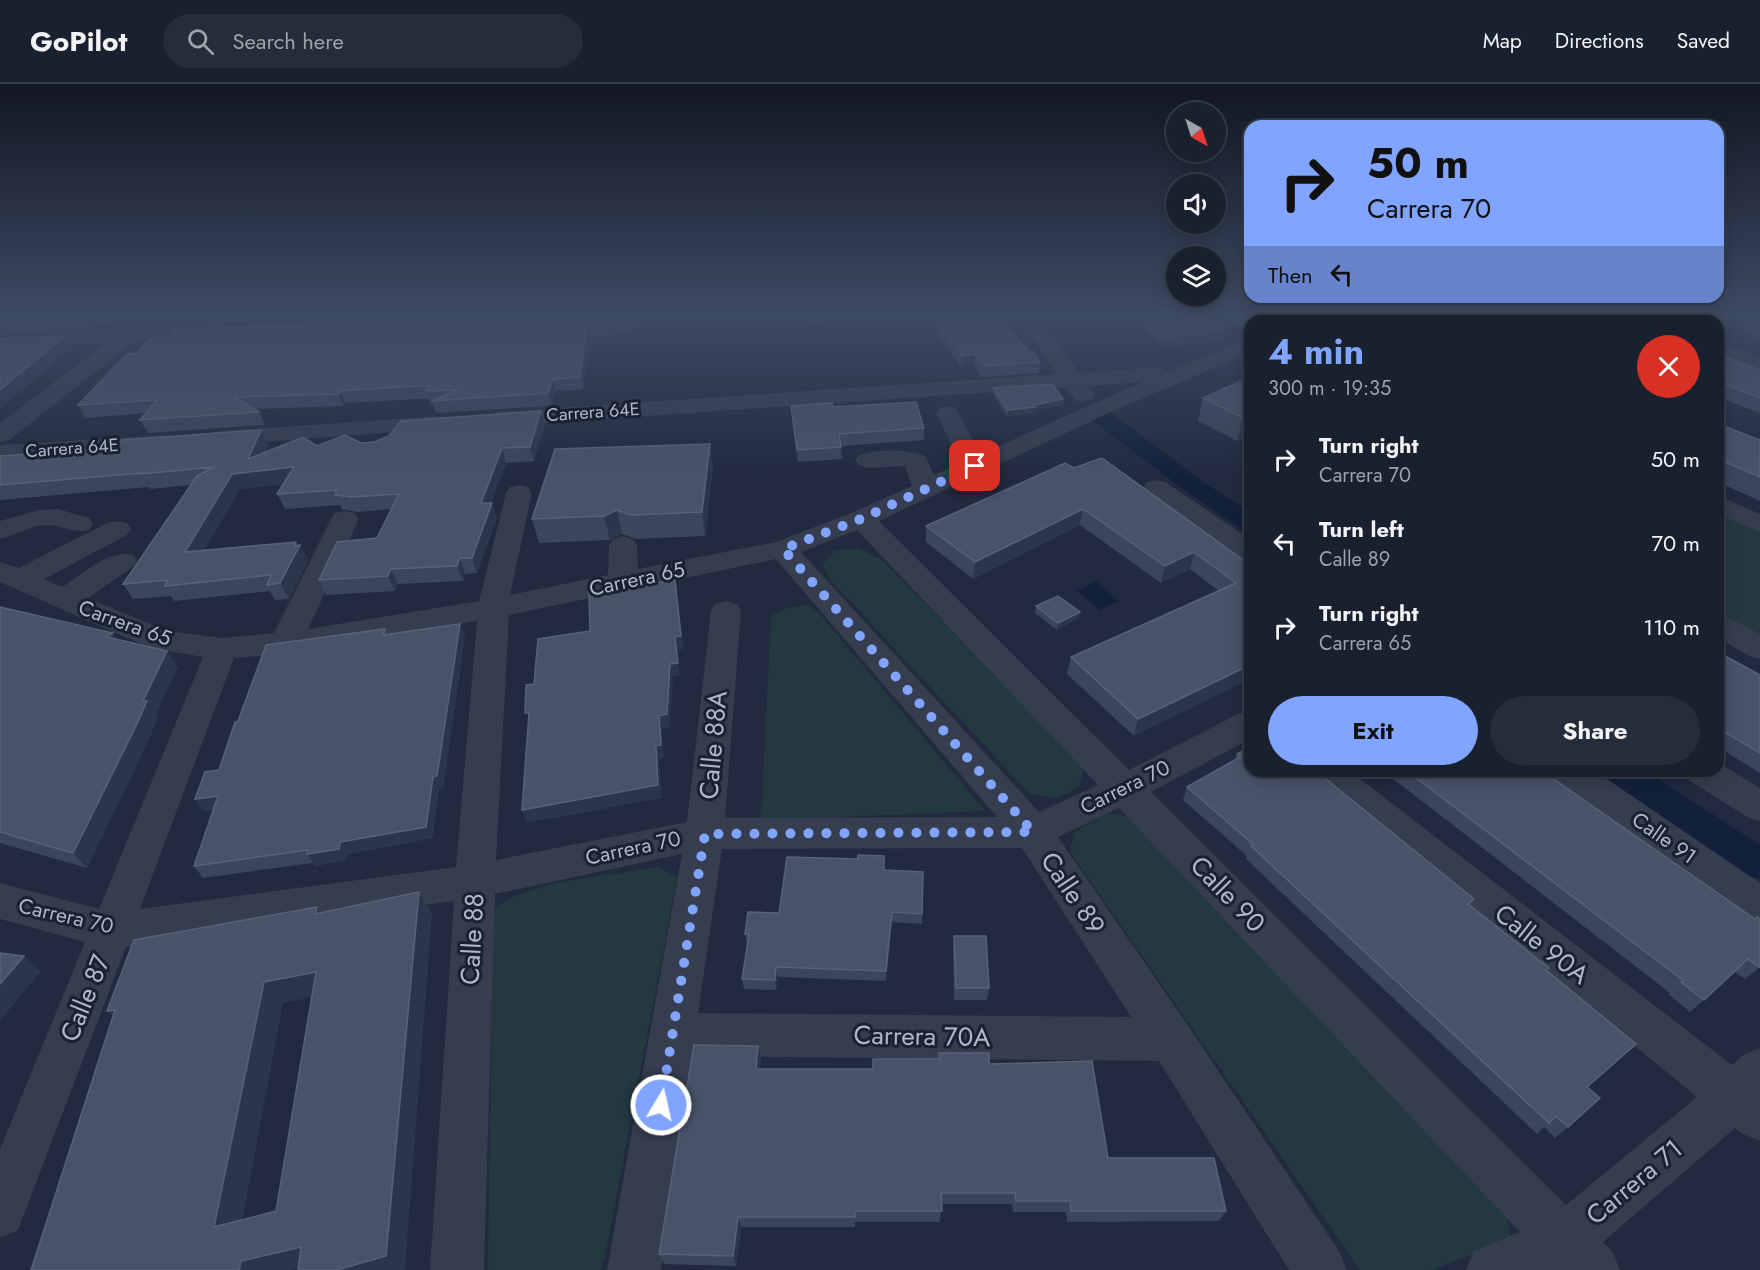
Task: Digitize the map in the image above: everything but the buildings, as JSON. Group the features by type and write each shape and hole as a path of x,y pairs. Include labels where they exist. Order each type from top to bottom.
{"street":[{"path":"0,435 87,368"},
{"path":"1064,368 1094,411"},
{"name":"Carrera 65","path":"10,576 161,641 222,650 285,643 494,608 783,549 861,519 1094,411 1194,368"},
{"name":"Carrera 64E","path":"0,453 1185,372"},
{"path":"948,413 975,466"},
{"path":"868,460 906,458 916,461 926,489"},
{"path":"1156,488 1244,548"},
{"name":"Calle 88","path":"457,1270 475,881 495,592 519,493"},
{"path":"1724,507 1760,524"},
{"path":"0,531 30,518 52,516 63,516 79,524"},
{"path":"285,643 345,519"},
{"name":"Calle 90","path":"861,519 1578,1255"},
{"path":"10,576 117,530"},
{"path":"622,545 623,582"},
{"name":"Calle 89","path":"783,549 1033,832 1171,1039 1320,1270"},
{"path":"63,600 123,561"},
{"name":"Calle 88A","path":"634,1270 705,834 726,610"},
{"path":"1724,628 1760,648"},
{"name":"Calle 87","path":"0,1212 222,650"},
{"name":"Carrera 70","path":"0,901 111,931 475,881 705,834 1033,832 1125,789 1244,726"},
{"name":"Calle 90A","path":"1332,777 1752,1095"},
{"name":"Calle 91","path":"1577,777 1760,905"},
{"path":"1712,777 1760,807"},
{"name":"Carrera 70A","path":"672,1034 1171,1039"},
{"name":"Carrera 71","path":"1492,1270 1578,1255 1752,1095"}],"green space":[{"path":"1724,511 1760,528 1760,638 1724,618"},
{"path":"857,548 880,558 1085,765 1079,786 1059,798 1030,794 833,583 822,565 835,551"},
{"path":"808,605 819,613 985,811 761,820 771,616 785,608"},
{"path":"1106,814 1127,815 1506,1210 1511,1240 1431,1270 1360,1270 1070,852 1075,832"},
{"path":"659,867 677,878 605,1257 600,1270 488,1270 493,910 508,900 548,885"}],"water":[{"path":"1096,581 1119,601 1100,610 1077,591"}],"waterway":[{"path":"1094,411 1195,487 1244,520"},
{"path":"1630,777 1760,864"}],"route":[{"path":"661,1105 705,834 1033,832 783,549 861,519 975,466"}]}
